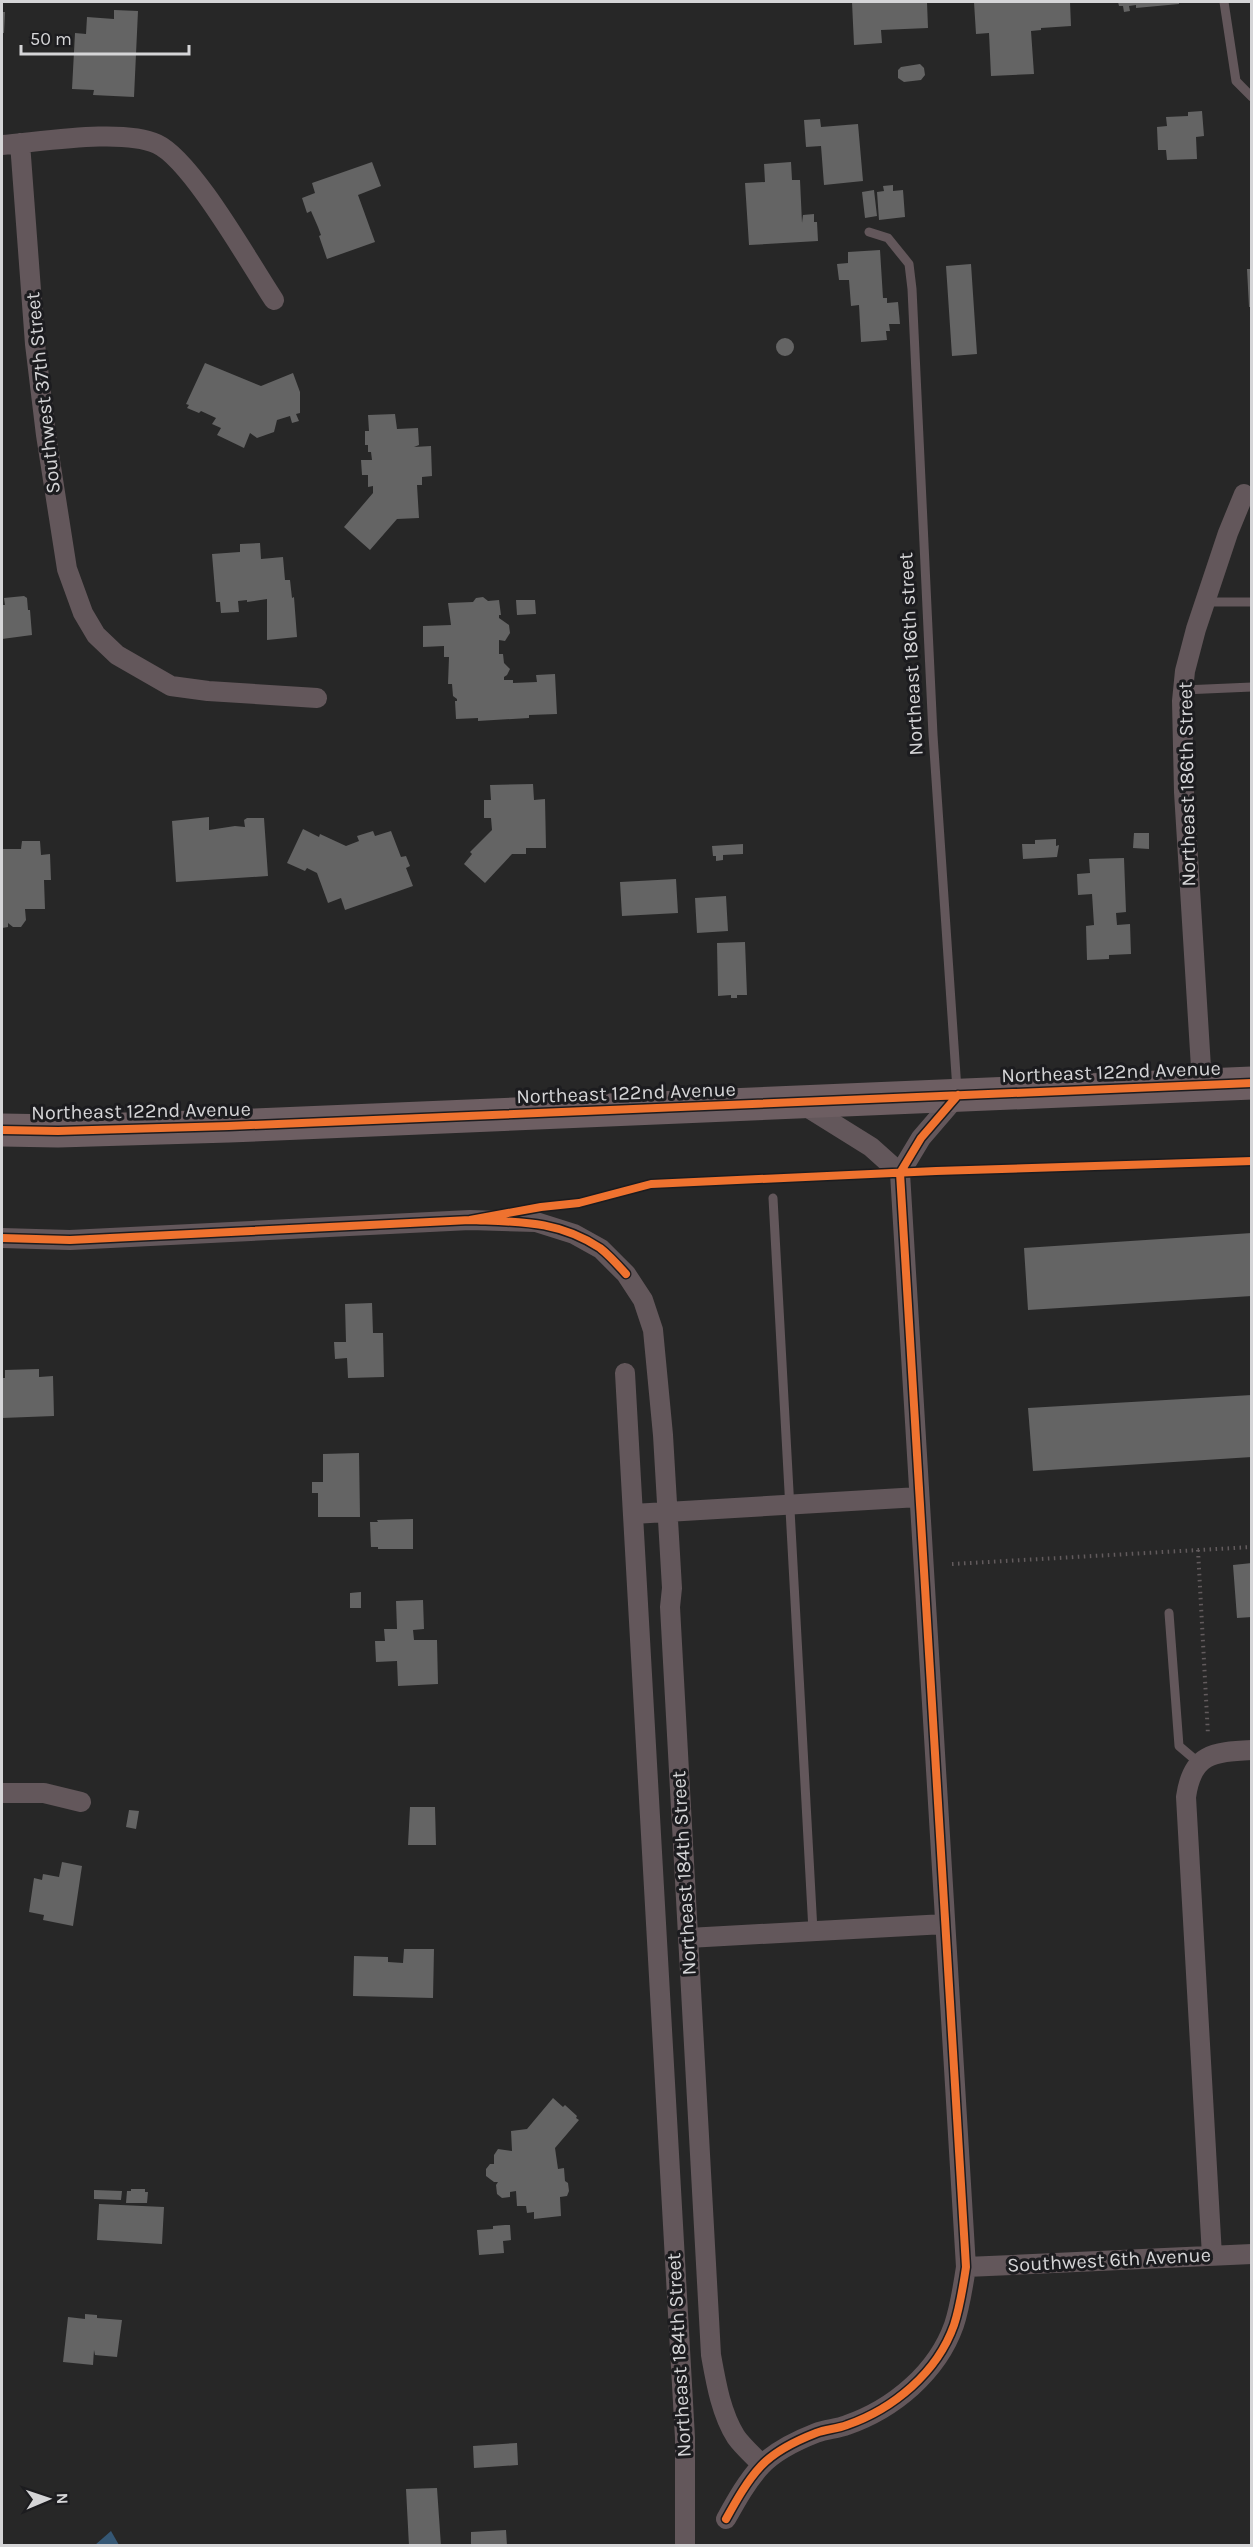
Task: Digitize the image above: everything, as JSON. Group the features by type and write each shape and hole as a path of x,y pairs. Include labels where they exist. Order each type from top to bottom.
{"highway":[{"name":"Northeast 122nd Avenue","path":"2,1130 58,1131 218,1126 1251,1083"}],"street":[{"path":"11,144 105,137 129,138 156,143 176,157 193,177 274,300"},
{"name":"Southwest 37th Street","path":"11,144 58,520 67,569 83,613 96,635 125,661 171,686 208,691 316,698"},
{"name":"Northeast 186th Street","path":"1202,1084 1184,792 1183,690 1185,671 1205,602 1228,533 1248,488"},
{"path":"726,2519 762,2465 789,2446 817,2433 846,2426 875,2413 901,2396 923,2375 941,2351 953,2326 966,2267 900,1173 921,1138 958,1095"},
{"path":"798,1102 871,1147 900,1173"},
{"name":"Northeast 184th Street","path":"2,1238 81,1239 470,1220 536,1222 574,1234 601,1249 626,1274 643,1300 654,1330 668,1512 672,1588 670,1607 711,2355 716,2386 736,2437 762,2465"},
{"name":"Northeast 184th Street","path":"625,1373 683,2414 685,2546"},
{"path":"633,1514 920,1497"},
{"path":"1212,2256 1186,1797 1189,1778 1199,1763 1212,1755 1226,1751 1251,1750"},
{"path":"2,1793 44,1793 81,1802"},
{"path":"688,1938 945,1924"},
{"name":"Southwest 6th Avenue","path":"966,2267 1251,2254"}],"lane":[{"path":"1224,2 1236,81 1251,97"},
{"name":"Northeast 186th street","path":"868,232 888,238 909,264 912,289 933,735 958,1095"},
{"path":"1205,602 1251,602"},
{"path":"1183,690 1251,687"},
{"path":"773,1198 813,1931"},
{"path":"1170,1613 1179,1746 1199,1763"}],"path":[{"path":"952,1564 1251,1547"},
{"path":"1198,1550 1208,1736 1199,1763"}],"water":[{"path":"111,2531 119,2545 95,2545"}],"building":[{"path":"852,2 927,2 928,28 881,30 882,43 854,45"},
{"path":"974,2 1070,2 1071,26 1031,31 1034,74 991,76 989,33 976,34"},
{"path":"1118,2 1179,2 1179,4 1136,8 1136,5 1129,6 1130,11 1124,12 1123,6 1119,6"},
{"path":"114,10 138,11 134,97 93,95 94,90 72,89 75,33 86,34 87,17 114,19"},
{"path":"2,12 5,12 4,33 2,33"},
{"path":"920,64 924,68 925,75 921,80 904,82 898,78 898,70 901,67"},
{"path":"1202,111 1204,136 1196,137 1197,159 1167,160 1166,150 1158,150 1157,127 1167,126 1166,117 1188,116 1188,112"},
{"path":"820,119 821,127 858,124 863,181 824,185 821,146 806,147 804,120"},
{"path":"372,162 381,186 358,195 375,242 327,259 318,227 311,211 307,213 302,198 315,193 312,183"},
{"path":"791,162 792,180 800,180 802,223 803,215 814,214 818,241 749,245 745,183 765,182 764,164"},
{"path":"893,185 893,191 903,190 905,217 879,220 877,192 884,191 883,186"},
{"path":"874,190 877,216 865,218 862,192"},
{"path":"880,250 883,298 887,298 887,303 898,302 900,324 889,324 890,331 886,331 887,340 861,342 859,305 851,306 849,280 839,280 837,264 848,263 848,252"},
{"path":"971,264 977,354 952,356 946,266"},
{"path":"1247,269 1252,269 1252,307 1249,307"},
{"path":"785,338 791,341 794,347 791,353 785,356 779,353 776,347 779,341"},
{"path":"205,363 261,386 293,373 300,392 300,413 296,414 299,421 292,423 290,416 277,420 274,432 257,438 250,433 244,448 217,435 221,428 212,424 216,418 187,408 189,405 186,404"},
{"path":"395,414 397,429 418,428 419,445 414,447 431,446 432,476 422,477 422,485 417,485 419,518 397,519 370,550 344,527 373,493 373,486 368,487 368,475 362,475 361,460 372,460 371,452 368,452 368,445 365,445 365,431 369,431 368,415"},
{"path":"260,543 261,559 283,557 285,580 290,580 292,598 294,597 297,637 267,640 267,599 238,601 239,612 221,613 220,602 216,602 212,554 240,552 240,544"},
{"path":"24,596 27,598 28,610 30,610 32,635 2,639 4,598"},
{"path":"483,597 488,601 499,600 501,615 499,618 509,625 510,633 505,641 499,640 499,654 503,654 504,663 510,669 504,680 513,680 513,683 537,682 536,675 555,674 557,714 478,721 478,718 456,719 455,701 457,699 453,696 452,684 448,684 449,657 444,657 444,646 423,647 423,626 451,625 448,603 473,602 476,598"},
{"path":"516,600 535,600 536,614 517,615"},
{"path":"533,784 534,800 545,799 546,848 526,848 526,854 512,854 485,883 464,864 472,854 470,852 492,830 491,818 484,818 484,800 491,800 490,785"},
{"path":"209,817 209,830 235,826 245,827 244,820 247,818 264,818 268,876 176,882 172,821"},
{"path":"303,829 346,846 359,841 357,836 373,831 375,836 391,831 401,857 406,856 410,866 406,868 413,886 345,910 341,898 328,903 317,873 307,868 305,871 287,863"},
{"path":"1134,833 1149,833 1149,849 1133,848"},
{"path":"1056,839 1056,846 1059,845 1057,857 1023,859 1022,844 1035,844 1035,840"},
{"path":"22,841 40,841 41,855 50,854 51,880 44,880 45,909 25,909 26,920 21,927 13,927 8,923 8,927 2,928 2,849 21,849"},
{"path":"743,844 743,854 723,855 723,860 716,861 716,856 713,856 712,846"},
{"path":"1124,858 1126,912 1116,913 1117,925 1130,924 1131,954 1109,955 1109,959 1087,960 1086,926 1094,925 1092,894 1078,895 1077,874 1090,873 1089,859"},
{"path":"676,879 678,913 622,916 620,882"},
{"path":"726,896 728,931 697,933 695,898"},
{"path":"745,942 747,995 737,995 737,998 731,998 731,995 718,996 717,943"},
{"path":"1252,1233 1252,1296 1028,1310 1024,1248"},
{"path":"372,1303 373,1333 383,1333 384,1377 348,1378 347,1358 335,1359 334,1342 346,1342 345,1304"},
{"path":"39,1369 39,1377 53,1376 54,1416 2,1418 2,1378 5,1378 5,1370"},
{"path":"1252,1395 1252,1457 1033,1471 1028,1408"},
{"path":"359,1453 360,1517 318,1517 318,1493 312,1493 312,1482 323,1482 323,1454"},
{"path":"413,1519 413,1549 371,1547 370,1522"},
{"path":"1252,1563 1252,1617 1237,1618 1233,1565"},
{"path":"361,1592 361,1608 350,1608 350,1593"},
{"path":"423,1600 424,1629 413,1630 414,1640 437,1640 438,1684 398,1686 397,1661 376,1662 375,1641 385,1641 384,1629 397,1629 396,1601"},
{"path":"410,1807 435,1807 436,1845 408,1845"},
{"path":"129,1810 139,1811 136,1829 126,1827"},
{"path":"62,1862 82,1866 73,1926 43,1920 44,1915 29,1912 34,1878 42,1880 43,1874 59,1877"},
{"path":"404,1949 434,1949 433,1998 353,1996 354,1956 388,1957 388,1962 403,1963"},
{"path":"553,2098 563,2107 565,2105 579,2120 555,2148 558,2169 564,2168 569,2191 567,2196 560,2197 561,2216 534,2219 534,2212 527,2213 526,2206 517,2206 516,2191 510,2192 510,2197 502,2198 497,2194 498,2182 486,2176 486,2169 490,2164 494,2164 494,2155 498,2149 512,2151 511,2131 527,2129"},
{"path":"145,2189 145,2192 148,2192 147,2203 126,2203 127,2191"},
{"path":"94,2190 122,2191 121,2200 94,2199"},
{"path":"99,2204 164,2207 162,2244 97,2240"},
{"path":"510,2225 511,2240 503,2241 504,2253 479,2255 477,2230"},
{"path":"85,2314 97,2315 97,2318 122,2320 117,2357 95,2355 94,2350 93,2365 63,2362 68,2317 85,2319"},
{"path":"517,2443 518,2465 474,2468 473,2446"},
{"path":"437,2488 441,2546 409,2546 406,2489"},
{"path":"506,2530 507,2546 471,2546 471,2532"}],"cycle path":[{"path":"2,1130 58,1131 229,1126 1252,1083"},
{"path":"726,2519 751,2478 773,2456 787,2446 809,2436 843,2426 881,2409 897,2399 925,2374 937,2359 954,2325 964,2282 966,2267 900,1173 921,1138 958,1095"},
{"path":"470,1220 541,1207 579,1203 651,1184 936,1171 1252,1161"},
{"path":"2,1238 70,1240 470,1220 505,1221 553,1227 584,1239 600,1248 626,1274"}]}
